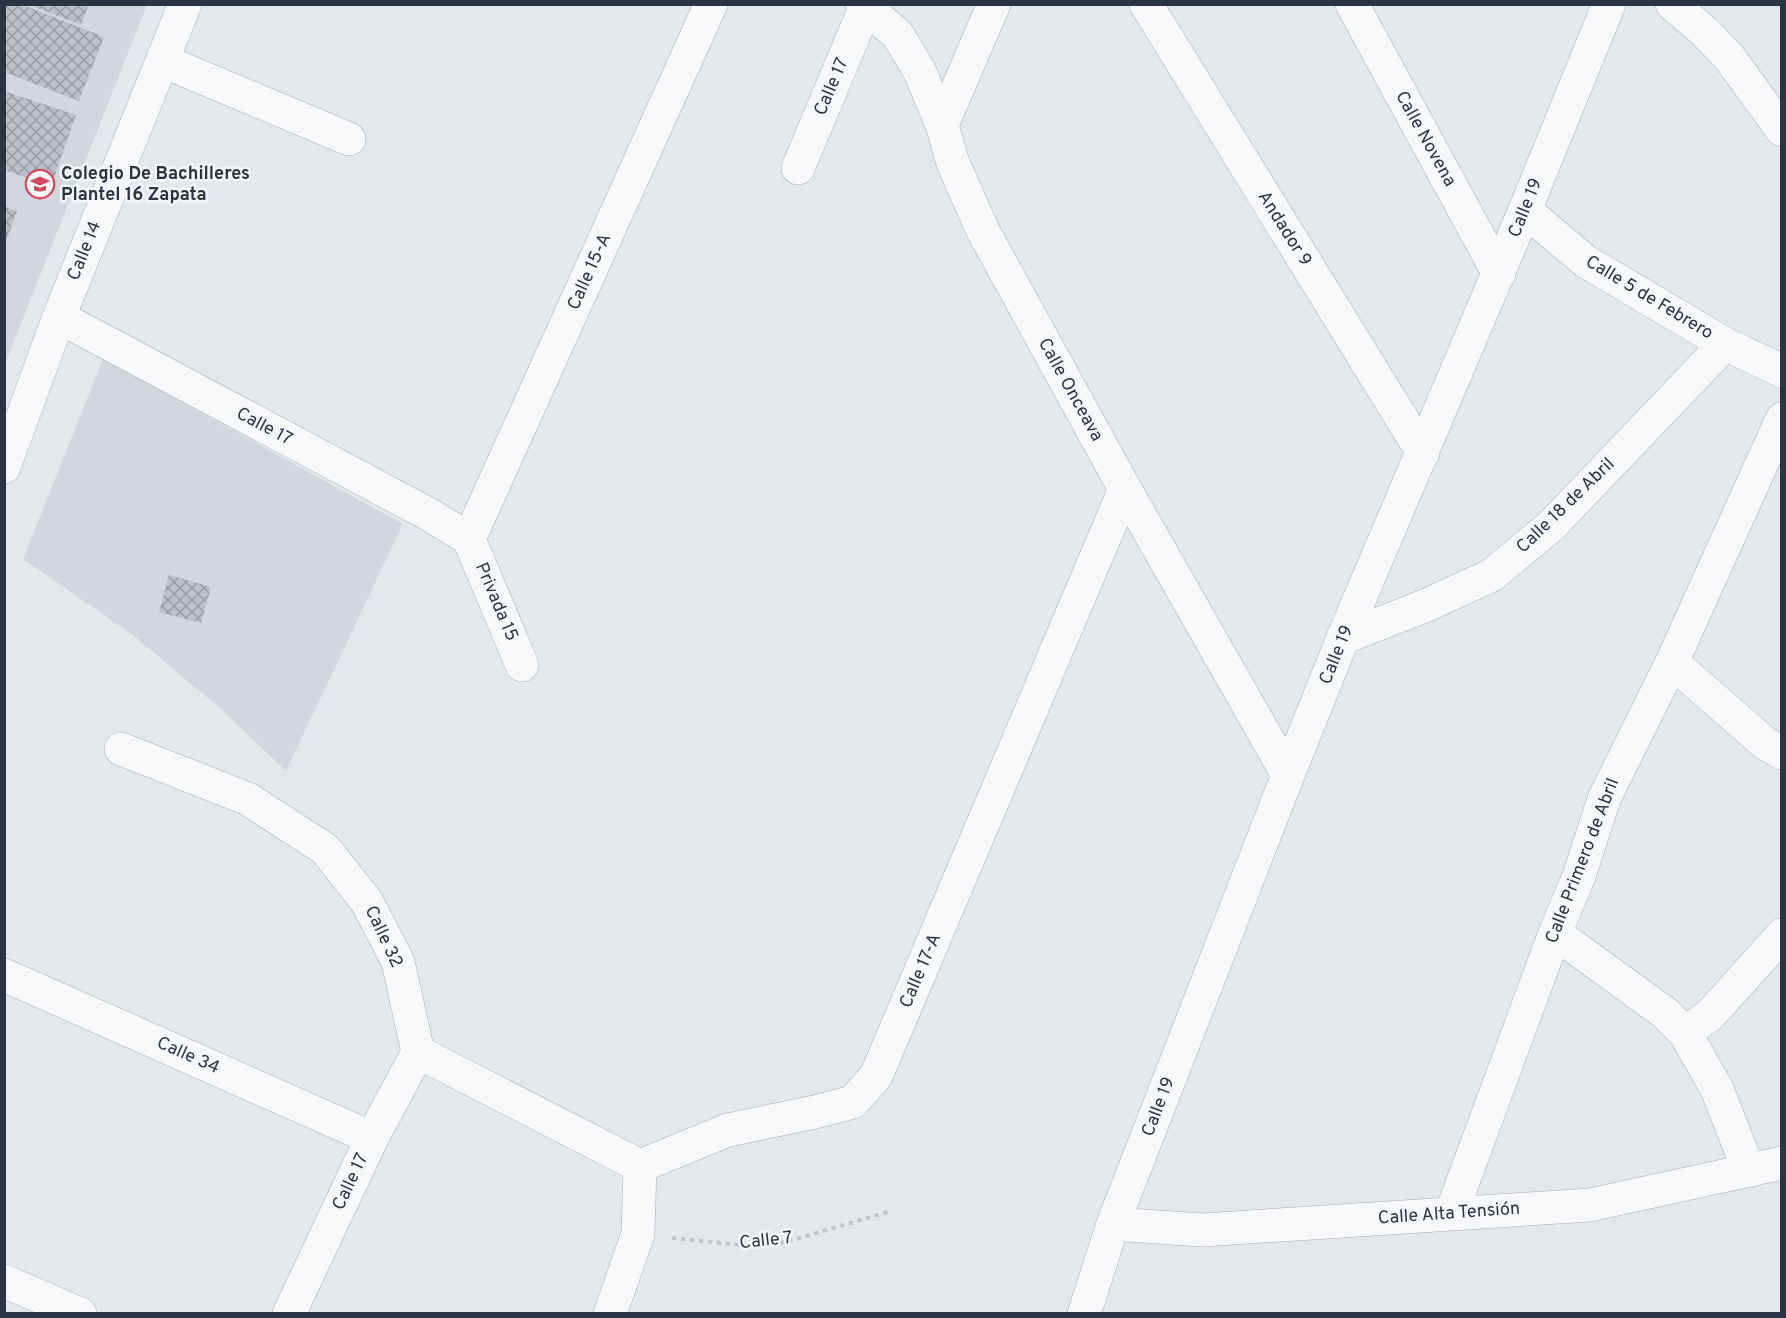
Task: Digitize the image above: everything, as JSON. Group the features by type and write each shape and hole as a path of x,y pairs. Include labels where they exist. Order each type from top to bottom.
{"street":[{"name":"Calle 14","path":"4,467 58,317 185,4"},
{"name":"Calle 15-A","path":"469,539 711,4"},
{"path":"942,125 994,4"},
{"name":"Andador 9","path":"1146,4 1423,453"},
{"name":"Calle Novena","path":"1352,4 1499,274"},
{"name":"Calle 19","path":"1084,1314 1113,1224 1288,775 1343,639 1526,210 1610,4"},
{"path":"1672,4 1705,32 1729,57 1782,130"},
{"name":"Calle 17","path":"798,168 864,5"},
{"name":"Calle Onceava","path":"864,5 898,35 920,72 942,125 953,163 983,231 1125,489 1288,775"},
{"path":"162,62 349,139"},
{"name":"Calle 5 de Febrero","path":"1526,210 1585,261 1725,344 1782,371"},
{"name":"Calle 17","path":"58,317 430,515 469,539"},
{"name":"Calle 18 de Abril","path":"1343,639 1427,605 1492,575 1551,526 1725,344"},
{"name":"Calle Primero de Abril","path":"1451,1214 1555,933 1579,876 1604,799 1672,662 1782,419"},
{"name":"Calle 17-A","path":"640,1166 728,1130 853,1102 876,1076 1125,489"},
{"name":"Privada 15","path":"469,539 522,665"},
{"path":"1672,662 1766,744 1782,753"},
{"name":"Calle 32","path":"121,749 248,799 325,849 367,902 398,962 418,1052"},
{"path":"1555,933 1665,1013 1685,1033 1717,1089 1749,1171"},
{"path":"1685,1033 1710,1015 1782,935"},
{"name":"Calle 34","path":"4,975 372,1138"},
{"path":"418,1052 640,1166 638,1234 610,1314"},
{"name":"Calle 17","path":"289,1314 372,1138 418,1052"},
{"name":"Calle Alta Tensión","path":"1113,1224 1202,1230 1590,1205 1782,1163"},
{"path":"4,1281 80,1314"}],"path":[{"name":"Calle 7","path":"638,1234 752,1246 786,1242 891,1211"}],"shaded area":[{"name":"Colegio De Bachilleres Plantel 16 Zapata","path":"5,5 147,5 5,364"},
{"path":"103,359 403,524 286,771 222,710 133,635 23,559"}],"building":[{"path":"4,4 21,4 104,37 79,101 4,72"},
{"path":"27,4 89,4 81,25"},
{"path":"4,91 76,115 51,186 4,170"},
{"path":"4,206 17,211 5,245 4,245"},
{"path":"169,575 211,587 201,623 159,612"}],"place":[{"name":"Colegio De Bachilleres Plantel 16 Zapata","path":"40,184"}]}
